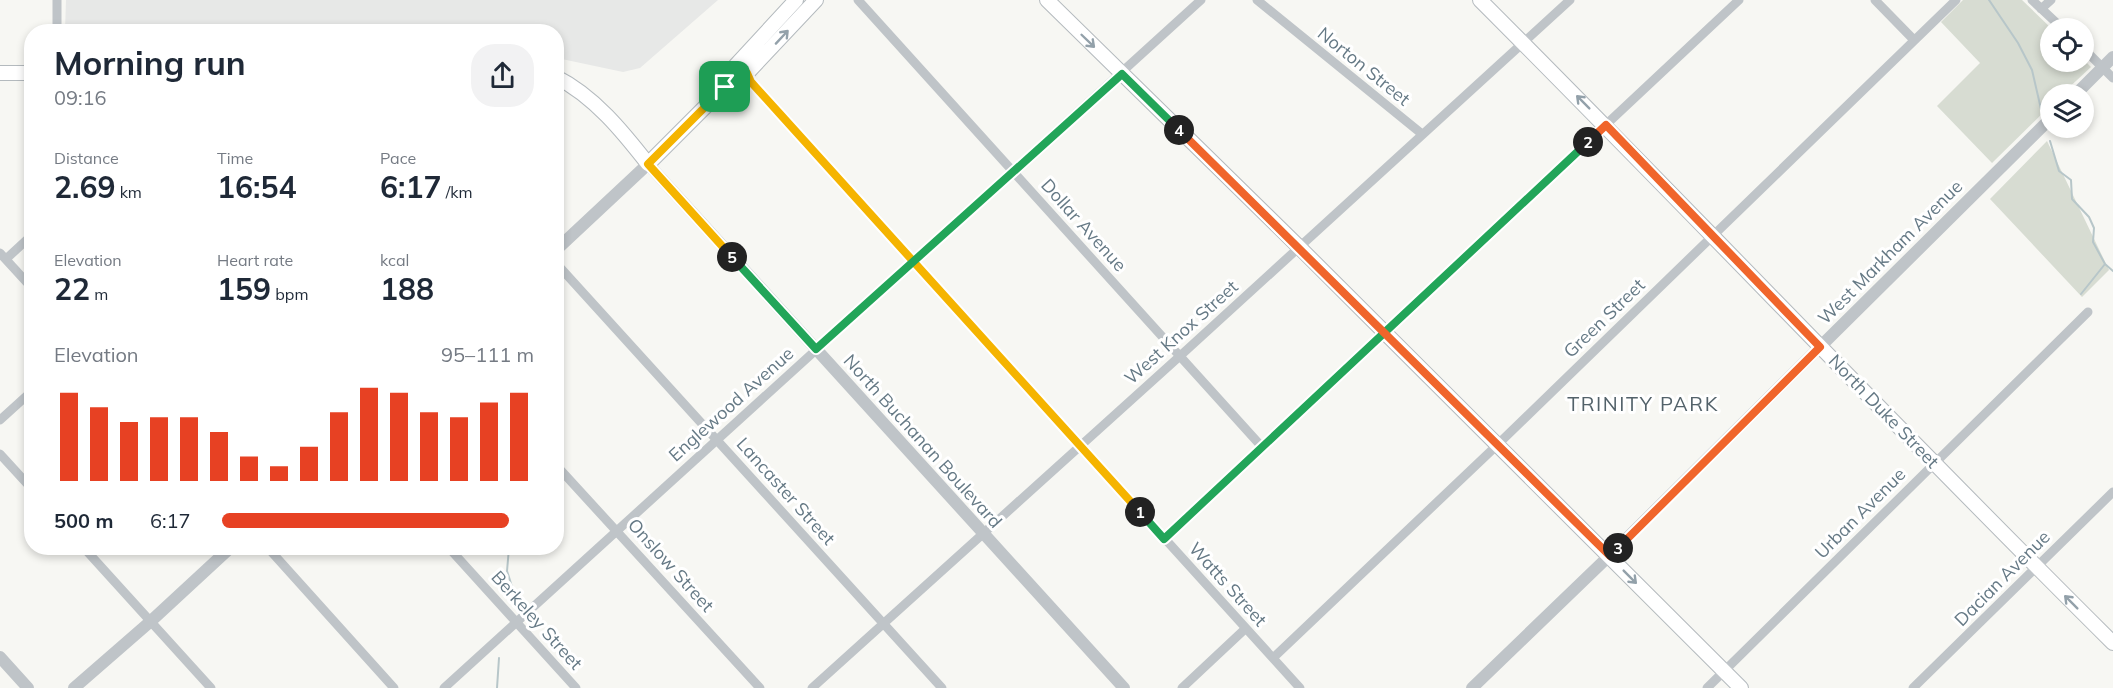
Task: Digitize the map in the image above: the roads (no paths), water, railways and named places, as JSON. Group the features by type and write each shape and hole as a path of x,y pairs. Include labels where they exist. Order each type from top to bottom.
{"main road":[{"path":"725,87 725,77 796,0"},
{"path":"564,82 594,104 648,164 725,87 734,86 816,0"},
{"path":"1047,0 1385,332 1741,688"},
{"name":"North Duke Street","path":"1480,0 1606,125 1820,347 2113,643"},
{"path":"747,73 747,59 759,40"},
{"path":"0,74 24,73"}],"street":[{"path":"57,0 57,24"},
{"name":"Dollar Avenue","path":"858,0 1262,447"},
{"name":"Englewood Avenue","path":"444,688 1201,0"},
{"name":"Norton Street","path":"1257,0 1422,134"},
{"name":"West Knox Street","path":"812,688 1570,0"},
{"path":"1164,539 1739,0"},
{"path":"1875,0 1914,40"},
{"name":"Green Street","path":"1273,658 1497,445 1956,0"},
{"path":"2032,0 2051,18"},
{"path":"2042,9 2051,0"},
{"path":"2086,84 2113,57"},
{"path":"2094,58 2113,78"},
{"name":"Watts Street","path":"747,73 754,84 913,261 1300,688"},
{"name":"West Markham Avenue","path":"1473,688 1610,556 2040,129"},
{"path":"564,243 648,164"},
{"name":"North Buchanan Boulevard","path":"648,164 1125,688"},
{"path":"24,241 3,256 24,279"},
{"name":"Lancaster Street","path":"564,272 942,688"},
{"name":"Urban Avenue","path":"1707,688 2088,312"},
{"path":"0,420 24,398"},
{"path":"0,454 24,480"},
{"name":"Onslow Street","path":"564,474 760,688"},
{"name":"Dacian Avenue","path":"1914,688 2113,492"},
{"path":"90,555 211,688"},
{"path":"74,688 222,555"},
{"path":"273,555 394,688"},
{"name":"Berkeley Street","path":"455,555 576,688"},
{"path":"1182,688 1245,629"},
{"path":"0,657 28,688"}],"waterway":[{"path":"1989,0 2018,43 2032,70 2040,105"},
{"path":"2050,141 2059,171 2071,180 2072,199 2089,217 2094,228 2093,242 2105,264 2113,271"},
{"path":"2081,294 2105,264"},
{"path":"508,555 507,571 514,593"},
{"path":"497,688 499,658"}],"district":[{"name":"TRINITY PARK","path":"1643,403"}]}
